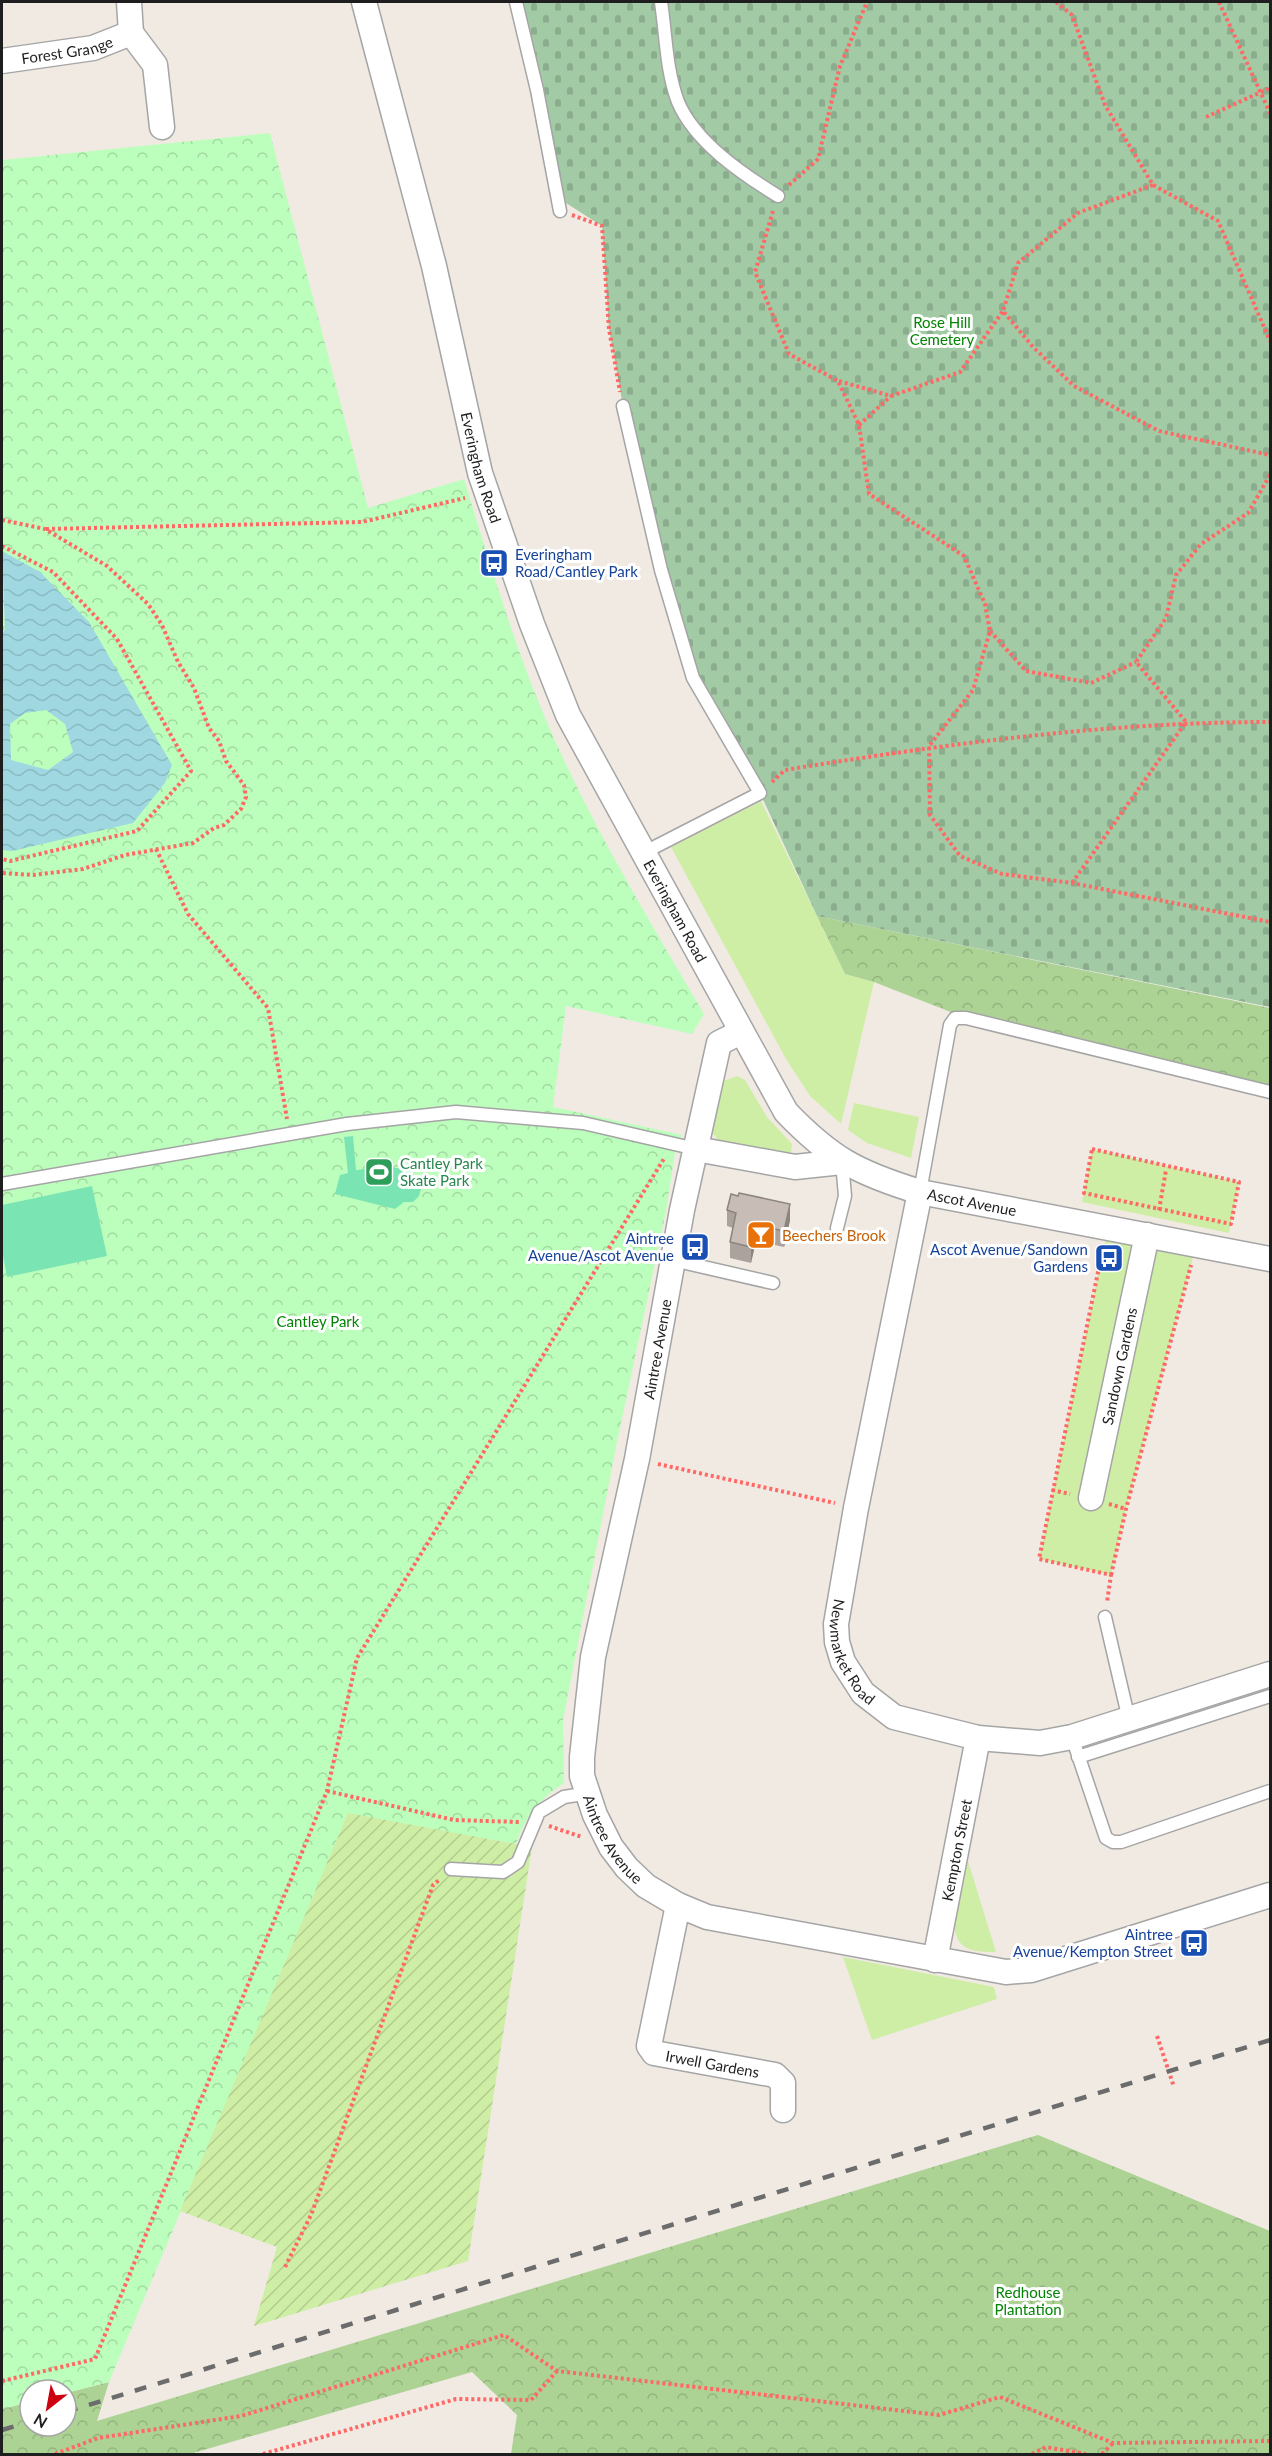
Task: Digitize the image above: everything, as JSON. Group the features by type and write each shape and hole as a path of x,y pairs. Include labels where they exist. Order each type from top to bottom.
{"street":[{"name":"Forest Grange","path":"129,2 131,33 155,65 162,128"},
{"name":"Everingham Road","path":"364,2 434,266 485,489 512,570 568,715 741,1032"},
{"name":"Forest Grange","path":"2,61 93,48 131,33"},
{"name":"Aintree Avenue","path":"741,1032 719,1043 685,1146 673,1260 637,1459 593,1657 582,1776 595,1815 611,1847 627,1868 646,1886 678,1905 707,1917 1006,1972 1031,1970 1270,1895"},
{"name":"Ascot Avenue","path":"741,1032 786,1112 807,1134 842,1162 869,1176 920,1192 1270,1259"},
{"path":"685,1146 795,1167 842,1162"},
{"name":"Newmarket Road","path":"920,1192 856,1508 836,1624 843,1662 863,1693 894,1717 978,1738 1075,1747 1129,1720 1269,1686"},
{"name":"Sandown Gardens","path":"1091,1498 1151,1236"},
{"name":"Kempton Street","path":"935,1960 978,1738"},
{"name":"Irwell Gardens","path":"678,1905 650,2046 654,2053 775,2075 783,2083 783,2110"}],"lane":[{"path":"516,2 537,90 560,211"},
{"path":"661,2 666,48 679,103 721,156 778,196"},
{"path":"623,406 648,520 693,678 760,793 643,853"},
{"path":"920,1192 950,1025 955,1018 966,1018 1270,1092"},
{"path":"2,1184 347,1124 456,1112 583,1123 685,1146"},
{"path":"837,1228 845,1196 842,1162"},
{"path":"673,1260 773,1283"},
{"path":"1105,1617 1129,1720"},
{"path":"1269,1686 1075,1747 1106,1838 1113,1842 1121,1842 1270,1791"},
{"path":"451,1869 503,1872 518,1862 538,1812 564,1797 589,1793"}],"path":[{"path":"867,2 840,66 818,159 778,196 755,272 789,354 838,381 891,396"},
{"path":"1056,2 1072,15 1105,105 1154,184 1218,221 1270,341"},
{"path":"1219,2 1270,113"},
{"path":"1206,117 1270,88"},
{"path":"860,425 891,396 960,372 1003,311 1018,263 1078,213 1154,184"},
{"path":"560,211 602,226 609,329 623,406"},
{"path":"1003,311 1033,347 1074,386 1158,431 1270,455"},
{"path":"838,381 860,425 869,494 964,556 985,604 990,630 973,690 929,746 930,815 960,856 1002,874 1072,883 1270,922"},
{"path":"990,630 1026,671 1091,683 1136,662 1166,618 1176,575 1202,544 1248,513 1270,475"},
{"path":"2,520 45,529 362,522 469,497 485,489"},
{"path":"2,873 33,875 83,869 125,855 193,843 224,825 241,809 246,797 244,785 226,761 219,741 209,728 194,688 148,604 107,566 45,529"},
{"path":"2,546 53,572 117,639 191,771 137,831 10,861 2,859"},
{"path":"1136,662 1186,722"},
{"path":"760,793 785,770 929,746 1186,722 1270,722"},
{"path":"1072,883 1186,722"},
{"path":"156,849 188,914 268,1008 289,1135"},
{"path":"2,2381 95,2359 327,1791 357,1658 685,1146"},
{"path":"1092,1149 1239,1182 1231,1224 1159,1209 1084,1193 1092,1149"},
{"path":"1151,1236 1159,1209 1166,1170"},
{"path":"1108,1227 1039,1559 1111,1575"},
{"path":"1105,1617 1111,1575 1126,1509 1196,1246"},
{"path":"637,1459 856,1508"},
{"path":"327,1791 454,1820 535,1821 611,1847"},
{"path":"285,2267 311,2215 434,1885 451,1869"},
{"path":"1157,2036 1174,2087"},
{"path":"55,2454 98,2438 241,2416 504,2335 557,2371 939,2415 999,2397 1113,2443 1270,2441"},
{"path":"263,2454 456,2399 531,2400 557,2371"},
{"path":"1102,2454 1113,2443"},
{"path":"1032,2454 1046,2447 1086,2454"}],"green space":[{"name":"Rose Hill Cemetery","path":"521,2 1270,2 1270,1007 817,916 760,793 693,678 623,406 609,329 602,226 566,203"},
{"name":"Cantley Park","path":"270,133 368,508 464,479 509,621 534,690 563,758 613,856 704,1014 692,1034 566,1006 553,1107 682,1135 675,1152 666,1211 617,1442 563,1720 564,1783 534,1809 516,1844 348,1814 109,2382 78,2390 78,2378 18,2378 18,2405 2,2409 2,160"},
{"path":"761,801 845,974 874,982 841,1124 810,1096 786,1059 671,847"},
{"path":"817,916 1270,1008 1270,1092 966,1018 874,982 845,974"},
{"path":"737,1076 745,1080 767,1117 792,1144 791,1152 781,1156 721,1143 708,1128 718,1083"},
{"path":"854,1103 919,1117 911,1158 867,1143 848,1130"},
{"name":"Cantley Park Skate Park","path":"353,1136 356,1170 394,1168 410,1172 422,1185 419,1196 413,1202 404,1202 395,1209 335,1194 340,1175 348,1173 344,1137"},
{"path":"1092,1149 1239,1182 1229,1233 1082,1202"},
{"path":"92,1186 107,1256 7,1277 2,1250 2,1205"},
{"path":"1108,1227 1196,1246 1126,1509 1111,1575 1039,1559"},
{"path":"348,1813 532,1847 468,2261 254,2326 277,2247 180,2211"},
{"path":"968,1861 996,1952 967,1948 958,1940 955,1933 954,1924"},
{"path":"843,1957 994,1987 997,1999 872,2040"},
{"name":"Redhouse Plantation","path":"1038,2135 1270,2231 1270,2454 511,2454 517,2415 472,2372 190,2454 2,2454 2,2409 18,2405 18,2438 78,2438 78,2390 109,2382 97,2421"}],"water":[{"path":"2,551 40,572 89,622 172,765 165,783 133,823 12,851 2,850 2,634 5,629","holes":["46,710 65,724 73,752 48,770 11,760 10,724 25,713"]}],"building":[{"path":"739,1193 790,1204 784,1231 756,1225 751,1247 730,1242 736,1213 727,1210 731,1194 738,1196"}],"railway":[{"path":"78,2408 1270,2040"},
{"path":"2,2430 18,2425"}],"place":[{"name":"Everingham Road/Cantley Park","path":"494,563"},
{"name":"Cantley Park Skate Park","path":"379,1172"},
{"name":"Beechers Brook","path":"761,1235"},
{"name":"Aintree Avenue/Ascot Avenue","path":"695,1247"},
{"name":"Ascot Avenue/Sandown Gardens","path":"1109,1258"},
{"name":"Aintree Avenue/Kempton Street","path":"1194,1943"}]}
